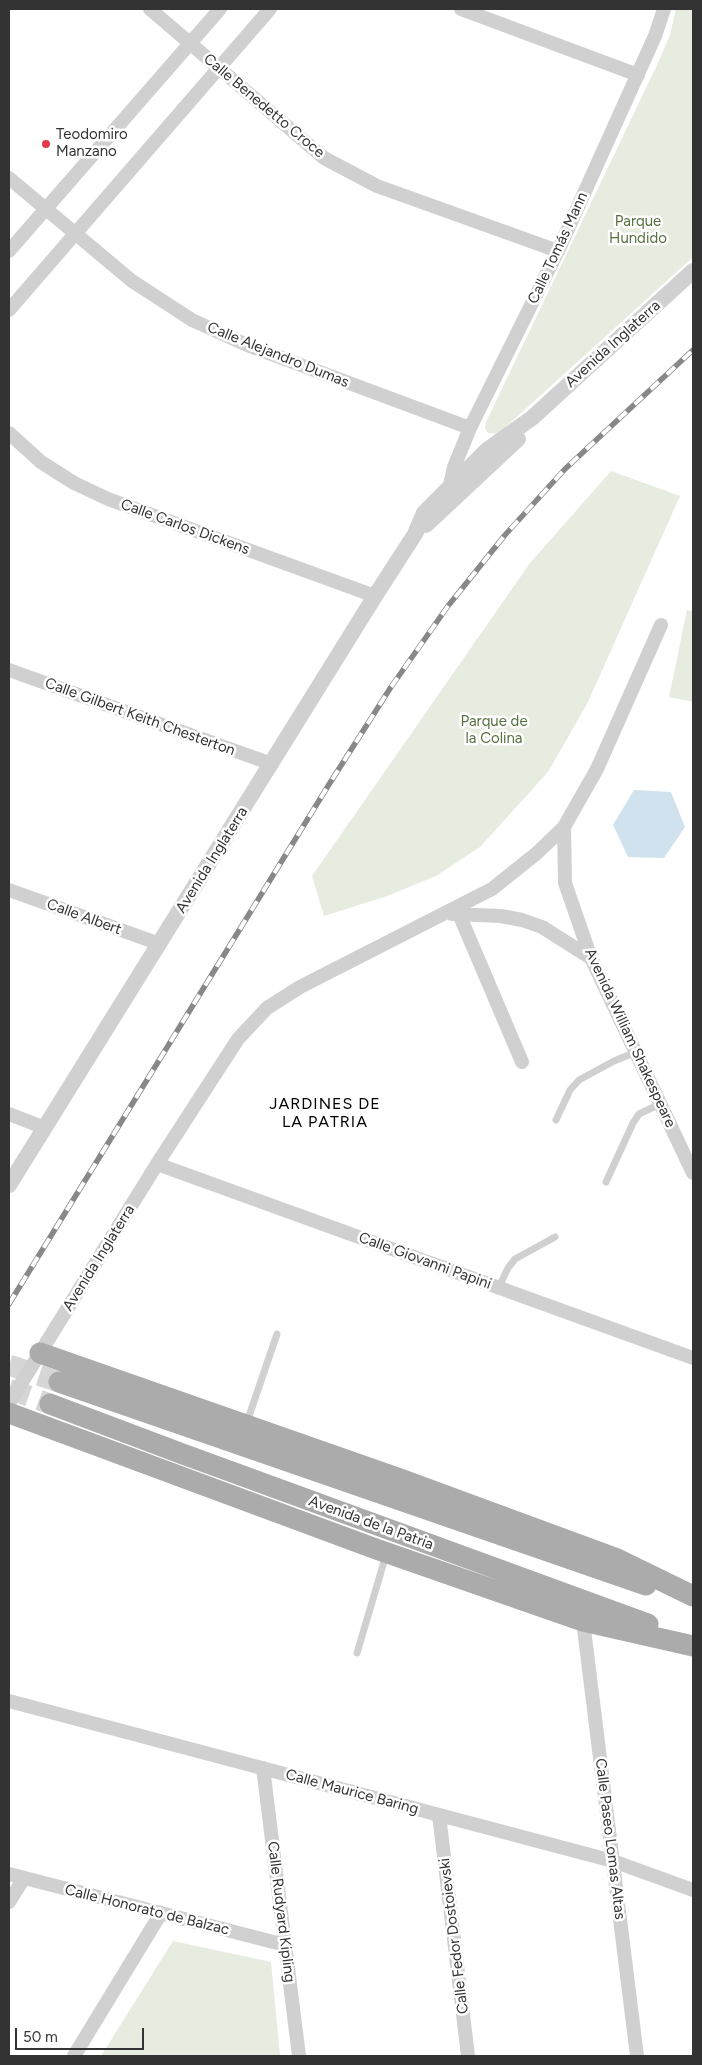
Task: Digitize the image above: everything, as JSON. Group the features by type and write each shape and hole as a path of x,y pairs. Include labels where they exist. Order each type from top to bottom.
{"main road":[{"path":"40,1353 615,1558 693,1596"},
{"name":"Avenida de la Patria","path":"59,1382 693,1602"},
{"name":"Avenida de la Patria","path":"50,1404 693,1641"},
{"path":"9,1413 387,1553 583,1621 693,1646"}],"street":[{"name":"Calle Benedetto Croce","path":"150,9 324,158 377,186 558,250"},
{"path":"9,250 220,9"},
{"path":"9,310 270,9"},
{"path":"461,9 638,75"},
{"name":"Calle Tomás Mann","path":"450,485 454,467 470,428 558,250 638,75 655,36 664,9"},
{"name":"Calle Alejandro Dumas","path":"9,178 140,286 192,320 247,346 470,428"},
{"name":"Avenida Inglaterra","path":"9,1185 375,596 416,534 424,513 487,450 532,418 693,270"},
{"name":"Avenida Inglaterra","path":"416,534 517,440 532,418"},
{"name":"Calle Carlos Dickens","path":"9,433 41,462 74,483 108,499 375,596"},
{"path":"564,826 597,769 662,625"},
{"name":"Calle Gilbert Keith Chesterton","path":"9,670 272,764"},
{"name":"Avenida Inglaterra","path":"9,1404 238,1039 267,1008 300,987 492,889 537,853 564,826"},
{"name":"Avenida William Shakespeare","path":"564,826 566,884 591,958 693,1173"},
{"name":"Calle Albert","path":"9,890 160,944"},
{"name":"Avenida Inglaterra","path":"442,914 501,916 522,920 542,927 591,958"},
{"path":"459,914 522,1062"},
{"path":"558,936 571,936 577,932 578,915"},
{"path":"9,1114 44,1128"},
{"name":"Calle Giovanni Papini","path":"158,1164 693,1358"},
{"name":"Calle Paseo Lomas Altas","path":"583,1621 637,2056"},
{"name":"Calle Maurice Baring","path":"9,1701 613,1861 693,1890"},
{"name":"Calle Rudyard Kipling","path":"263,1768 299,2056"},
{"name":"Calle Fedor Dostoievski","path":"439,1815 468,2056"},
{"name":"Calle Honorato de Balzac","path":"9,1874 285,1945"},
{"path":"9,1902 24,1878"},
{"path":"74,2056 161,1913"}],"lane":[{"path":"556,1120 570,1090 579,1080 614,1061 636,1052"},
{"path":"606,1182 639,1114 660,1104"},
{"path":"500,1288 508,1268 515,1259 555,1237"},
{"path":"246,1425 277,1334"},
{"path":"356,1652 387,1553"}],"green space":[{"name":"Parque Hundido","path":"676,9 693,9 693,257 498,434 488,433 485,429 486,422 658,63 670,35"},
{"name":"Parque de la Colina","path":"611,471 680,496 587,704 548,772 480,847 436,876 387,896 324,916 312,876 530,563"},
{"path":"687,610 693,611 693,702 669,697"},
{"path":"173,1941 271,1962 280,2056 101,2056"}],"water":[{"path":"634,790 671,792 685,827 664,858 628,857 613,825"}],"tunnel":[{"path":"9,1365 59,1382"},
{"path":"9,1389 50,1404"}],"railway":[{"path":"9,1304 328,786 391,687 448,606 505,535 565,469 693,350"}],"place":[{"name":"Teodomiro Manzano","path":"46,144"}],"district":[{"name":"JARDINES DE LA PATRIA","path":"325,1113"}]}
